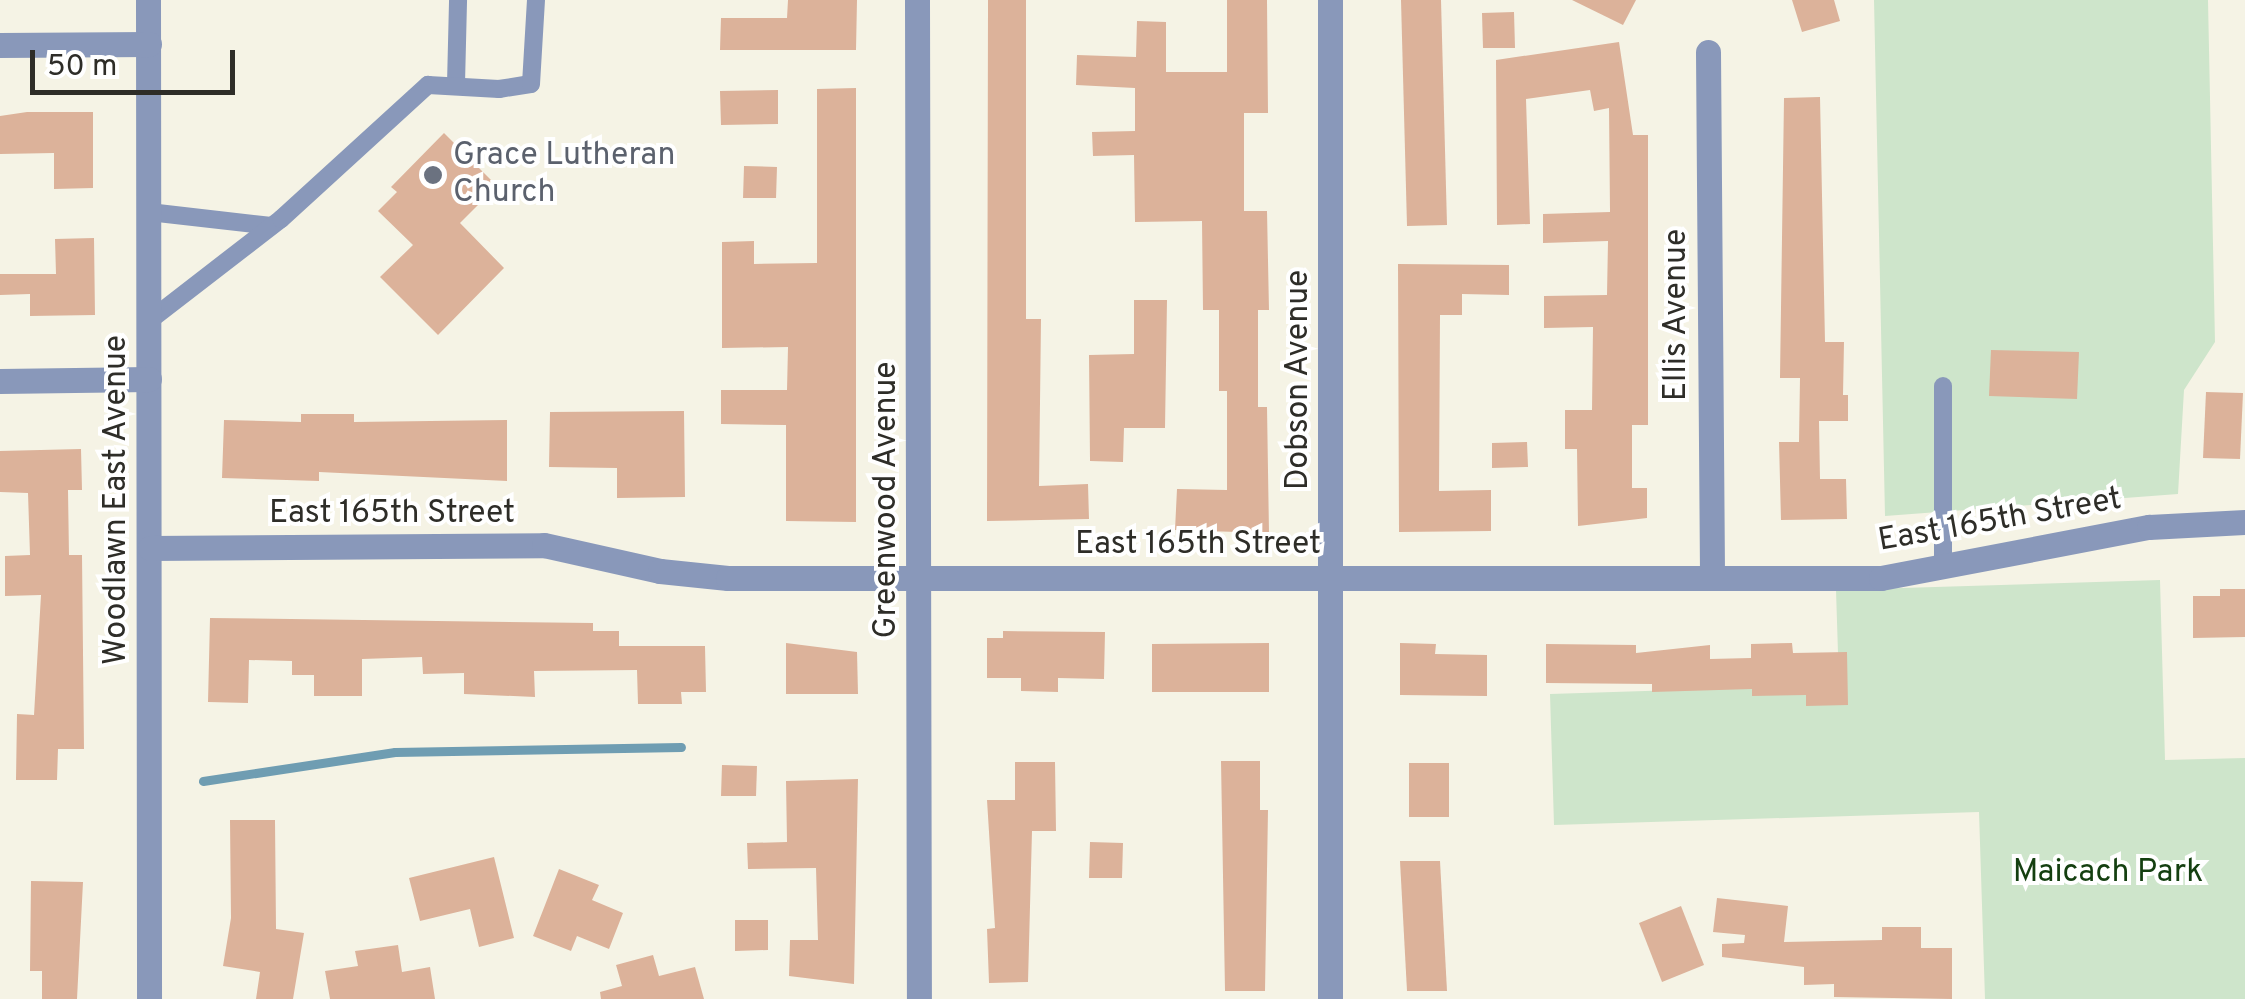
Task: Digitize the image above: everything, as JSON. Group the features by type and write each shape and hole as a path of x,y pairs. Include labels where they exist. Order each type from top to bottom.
{"street":[{"name":"Woodlawn East Avenue","path":"148,0 148,999"},
{"name":"Greenwood Avenue","path":"918,0 918,999"},
{"name":"Dobson Avenue","path":"1330,0 1330,999"},
{"path":"0,46 149,44"},
{"name":"Ellis Avenue","path":"1708,52 1712,577"},
{"path":"0,381 149,379"},
{"name":"East 165th Street","path":"150,548 544,545 694,576 1881,578 2149,527 2245,522"}],"lane":[{"path":"456,84 458,0"},
{"path":"149,322 271,226 428,85 499,89 531,84 536,0"},
{"path":"149,212 271,226"},
{"path":"1943,386 1943,569"}],"green space":[{"path":"1874,0 2208,0 2215,342 2184,390 2178,494 1885,516"},
{"name":"Maicach Park","path":"2160,580 2165,760 2245,758 2245,999 1985,999 1979,812 1554,825 1550,694 1839,685 1836,590"}],"building":[{"path":"788,0 857,0 856,50 720,50 721,18 787,18"},
{"path":"988,0 1026,0 1026,319 1041,319 1039,486 1088,484 1089,519 987,521"},
{"path":"1227,0 1267,0 1268,113 1244,113 1244,211 1267,211 1269,310 1258,310 1258,407 1267,407 1269,533 1175,530 1177,489 1227,490 1227,391 1219,391 1219,310 1203,310 1202,221 1135,222 1134,155 1093,156 1092,132 1135,131 1135,88 1076,85 1077,55 1136,57 1137,21 1166,22 1166,72 1227,72"},
{"path":"1401,0 1441,0 1447,225 1407,226"},
{"path":"1572,0 1636,0 1623,25"},
{"path":"1792,0 1834,0 1840,21 1802,32"},
{"path":"1514,12 1515,48 1483,48 1482,13"},
{"path":"1619,42 1633,135 1648,135 1648,425 1632,425 1632,488 1647,488 1647,518 1578,526 1577,449 1565,449 1565,410 1592,410 1593,327 1544,328 1544,296 1607,295 1608,241 1543,243 1543,214 1610,212 1609,108 1594,111 1590,90 1526,99 1530,224 1497,225 1496,60"},
{"path":"856,88 856,522 786,521 786,425 721,424 721,390 787,390 788,347 722,348 722,242 754,241 754,264 817,263 817,89"},
{"path":"778,90 778,124 721,125 720,91"},
{"path":"1820,97 1825,342 1844,342 1843,395 1848,395 1848,421 1819,421 1820,479 1846,479 1847,519 1781,520 1779,442 1799,442 1800,378 1780,378 1784,98"},
{"path":"93,112 93,188 54,189 54,153 0,154 0,116"},
{"path":"444,133 497,186 460,223 504,268 438,335 380,277 413,245 378,211 397,192 391,187"},
{"path":"744,166 777,167 776,198 743,198"},
{"path":"94,238 95,315 30,316 30,294 0,295 0,274 56,274 55,239"},
{"path":"1398,264 1509,265 1509,295 1462,294 1462,315 1440,315 1439,491 1491,490 1491,531 1399,532"},
{"path":"1134,300 1167,300 1165,428 1124,428 1123,462 1090,461 1089,355 1134,354"},
{"path":"1991,350 2079,352 2077,399 1989,396"},
{"path":"2206,392 2243,393 2240,459 2203,458"},
{"path":"684,411 685,497 617,498 617,468 549,467 550,412"},
{"path":"301,414 354,414 354,422 507,420 507,481 319,472 319,481 222,478 224,420 301,422"},
{"path":"1527,442 1528,467 1492,468 1492,443"},
{"path":"81,449 82,490 68,490 69,555 82,555 84,749 58,749 57,780 16,780 17,714 34,715 41,595 5,596 5,556 30,555 28,493 0,492 0,451"},
{"path":"2220,589 2245,589 2245,637 2193,638 2193,596 2220,596"},
{"path":"210,618 593,623 593,631 619,631 619,646 705,646 706,692 681,692 682,704 638,704 637,670 534,671 535,697 464,694 464,673 423,674 422,657 362,659 362,696 314,696 314,675 292,675 292,661 249,660 248,703 208,702"},
{"path":"1003,631 1105,632 1104,679 1058,678 1058,692 1021,691 1021,678 987,678 987,638 1003,638"},
{"path":"786,643 857,652 858,694 786,694"},
{"path":"1269,643 1269,692 1152,692 1152,644"},
{"path":"1400,643 1436,644 1435,654 1487,655 1487,696 1400,695"},
{"path":"1792,643 1793,653 1847,652 1848,705 1806,706 1806,695 1752,696 1752,689 1652,692 1652,684 1546,683 1546,644 1636,645 1636,653 1710,645 1710,659 1751,658 1751,644"},
{"path":"1221,761 1260,761 1260,810 1268,810 1265,991 1225,991"},
{"path":"1015,762 1055,762 1056,831 1032,831 1028,982 989,983 987,929 995,928 987,800 1015,800"},
{"path":"1409,763 1449,763 1449,817 1409,817"},
{"path":"722,765 757,766 756,796 721,796"},
{"path":"858,779 854,984 789,976 790,940 818,940 816,868 748,869 747,843 787,842 786,781"},
{"path":"230,820 275,820 276,929 304,933 293,999 256,999 260,972 223,966 231,918"},
{"path":"1090,842 1123,843 1122,878 1089,878"},
{"path":"494,857 514,938 479,947 470,909 420,921 409,878"},
{"path":"1400,861 1440,861 1447,991 1407,991"},
{"path":"559,869 599,885 592,900 623,913 609,949 577,936 571,951 533,936"},
{"path":"31,881 83,882 77,999 42,999 42,971 30,971"},
{"path":"1717,898 1788,906 1784,942 1882,940 1882,927 1921,927 1921,948 1952,948 1952,999 1834,997 1834,984 1804,985 1804,967 1722,957 1722,944 1744,943 1745,935 1713,932"},
{"path":"1681,906 1704,965 1662,982 1639,923"},
{"path":"735,920 768,920 768,950 735,951"},
{"path":"398,945 402,972 430,967 435,999 330,999 325,971 358,966 355,951"},
{"path":"653,955 659,976 695,967 704,999 601,999 600,992 622,986 616,965"}],"waterway":[{"path":"203,781 395,752 681,747"}],"place":[{"name":"Grace Lutheran Church","path":"433,175"}]}
